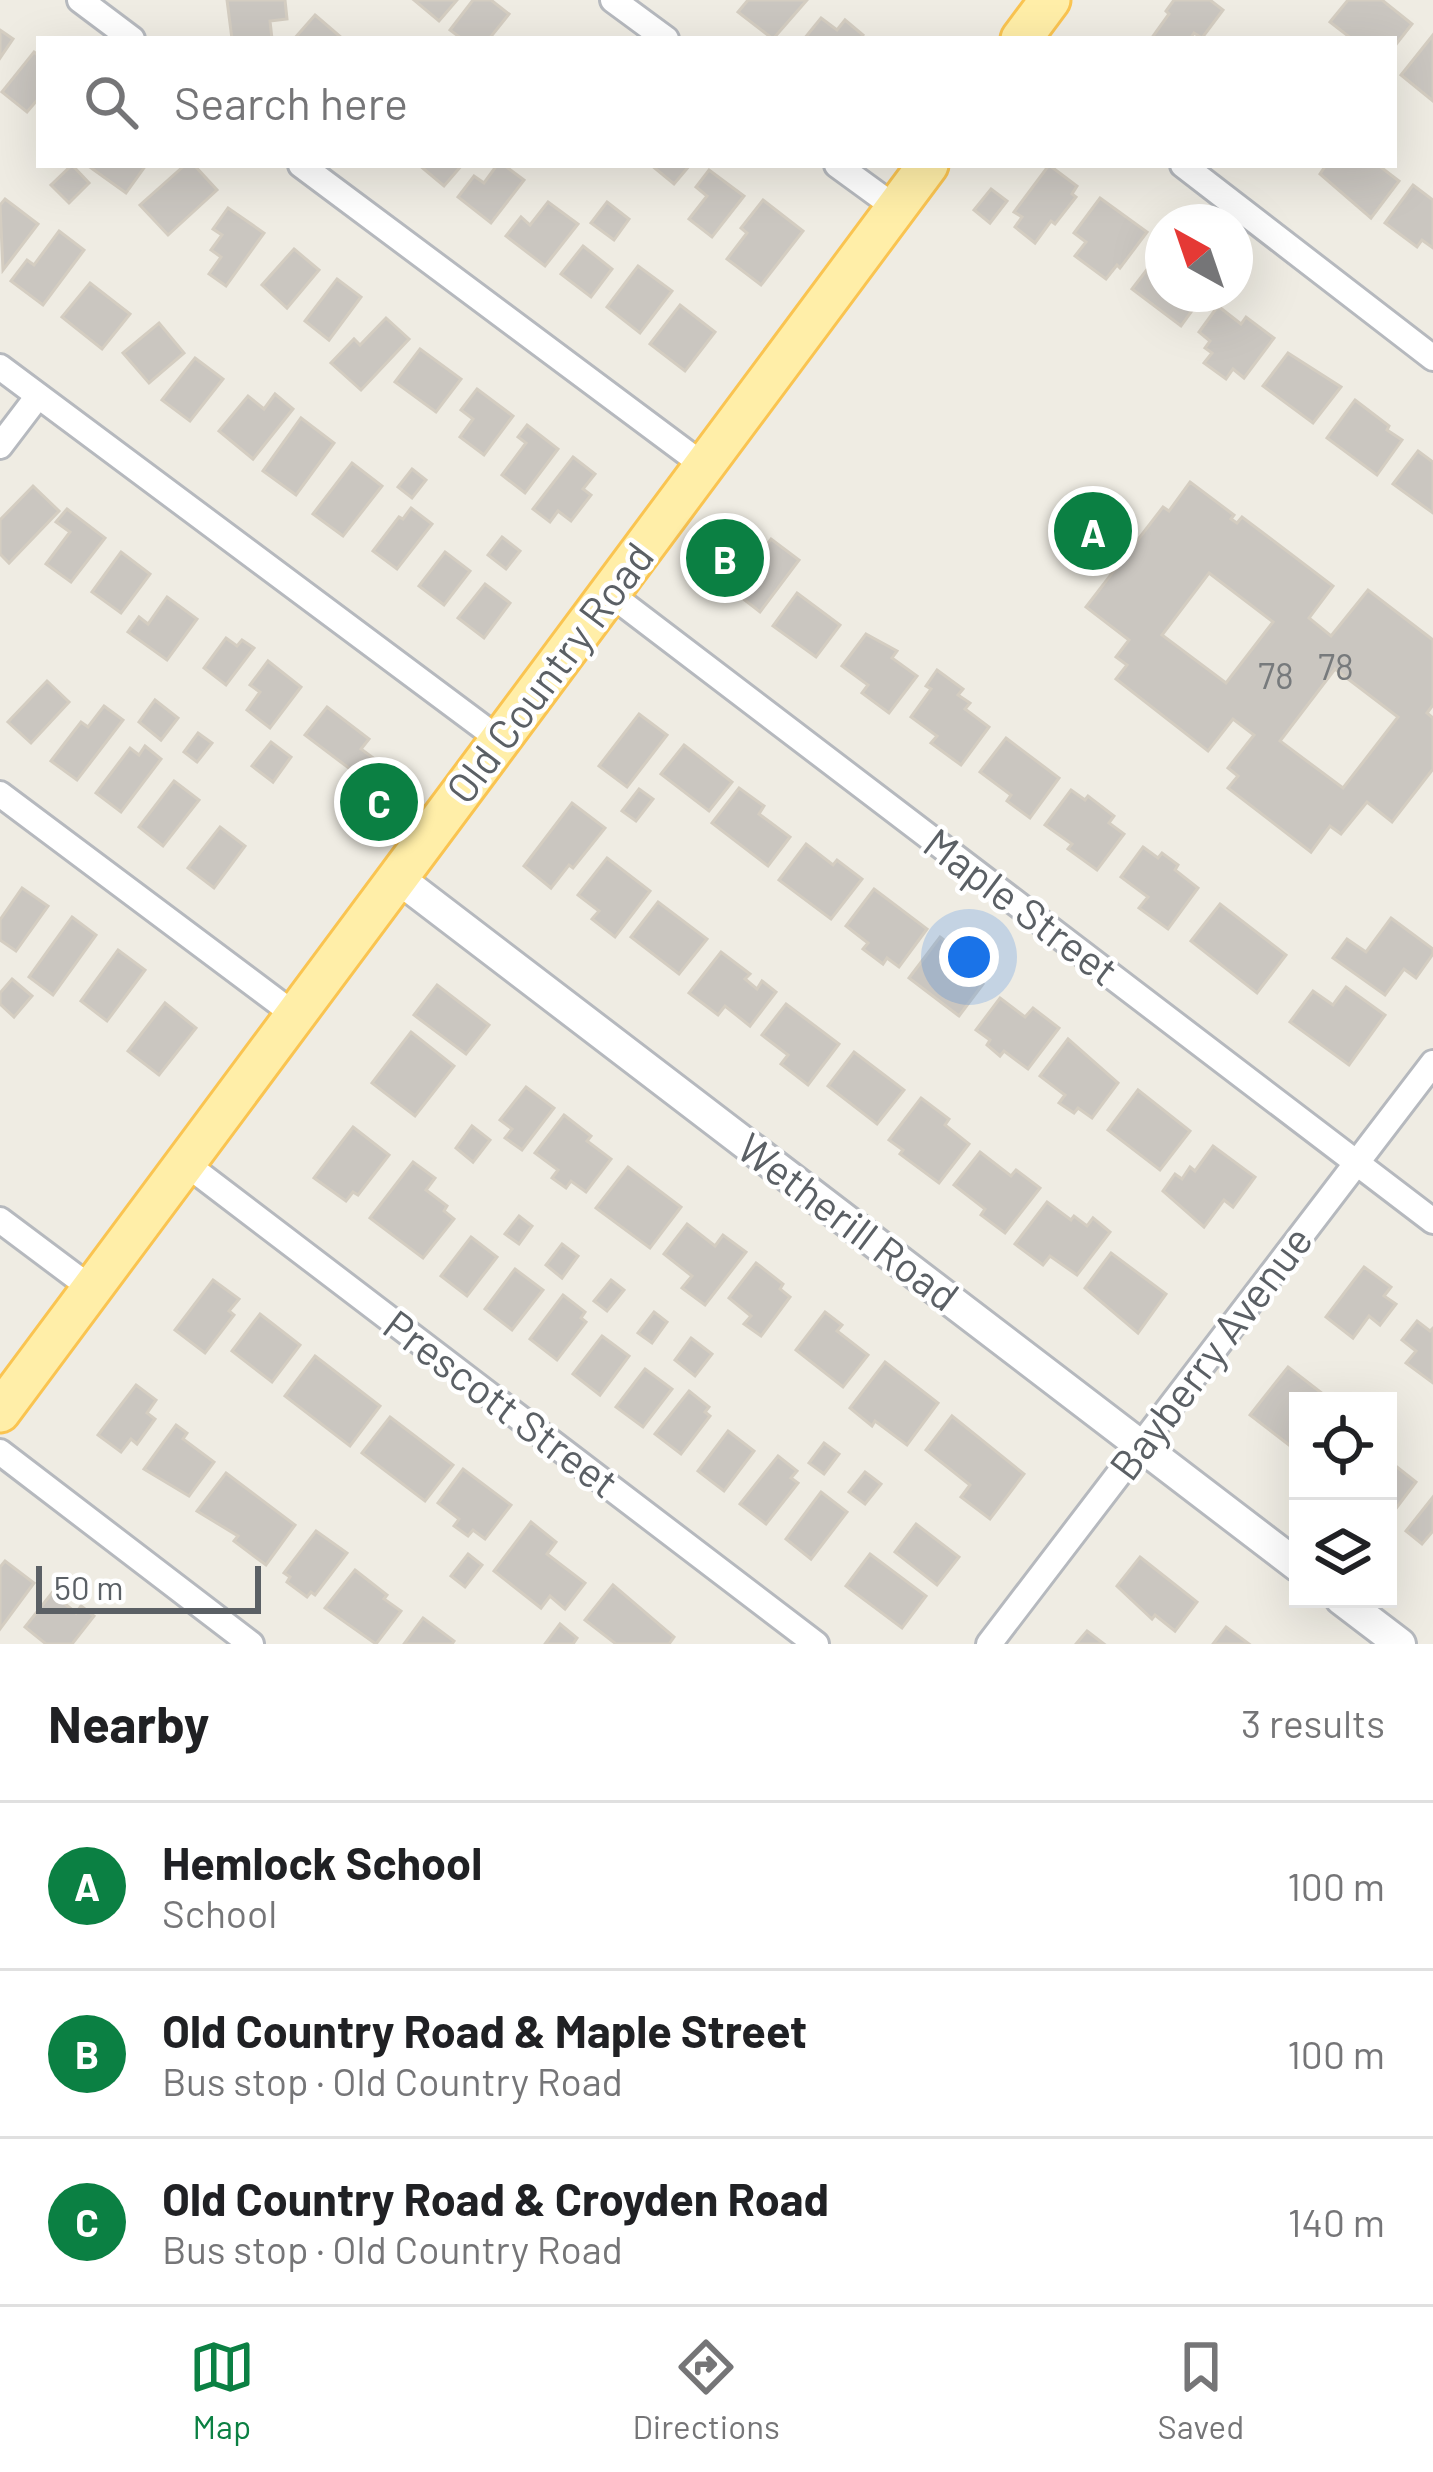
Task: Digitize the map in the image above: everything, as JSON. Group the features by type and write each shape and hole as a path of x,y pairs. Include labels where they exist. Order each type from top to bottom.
{"main road":[{"path":"1024,36 1050,0"},
{"name":"Old Country Road","path":"0,1412 926,168"}],"street":[{"path":"80,0 128,36"},
{"path":"613,0 662,36"},
{"path":"306,168 704,465"},
{"path":"841,168 896,208"},
{"path":"1187,168 1433,358"},
{"path":"0,367 500,740"},
{"path":"0,446 38,396"},
{"name":"Maple Street","path":"609,593 1433,1221"},
{"path":"0,794 295,1015"},
{"name":"Wetherill Road","path":"398,878 1289,1559"},
{"name":"Bayberry Avenue","path":"989,1644 1433,1063"},
{"name":"Prescott Street","path":"185,1163 816,1644"},
{"path":"0,1220 92,1289"},
{"path":"0,1452 251,1644"},
{"path":"1354,1608 1400,1644"}],"building":[{"path":"227,0 285,0 287,19 270,21 272,36 232,36"},
{"path":"414,0 457,0 439,21"},
{"path":"473,0 491,0 509,14 491,36 458,36 450,30"},
{"path":"748,0 807,0 776,36 738,12"},
{"path":"1174,0 1210,0 1223,10 1204,36 1153,36 1169,14 1166,11"},
{"path":"1348,0 1382,0 1412,24 1397,43 1397,36 1348,36 1330,22"},
{"path":"315,15 340,36 297,36"},
{"path":"821,18 837,30 845,20 863,35 862,36 806,36"},
{"path":"0,30 13,39 0,58"},
{"path":"1433,35 1433,101 1401,75"},
{"path":"36,54 36,102 27,112 2,92"},
{"path":"69,168 89,183 69,203 51,185"},
{"path":"91,168 144,168 126,193"},
{"path":"182,168 197,168 217,190 168,235 140,205"},
{"path":"423,168 459,168 444,186"},
{"path":"495,168 508,168 524,180 491,223 458,197 474,176 484,183"},
{"path":"655,168 687,168 674,184"},
{"path":"1047,168 1077,186 1072,194 1076,197 1035,243 1015,227 1022,217 1014,212"},
{"path":"1324,168 1382,168 1399,181 1371,218 1320,174"},
{"path":"709,170 744,196 712,237 689,219 707,196 696,187"},
{"path":"1413,185 1433,200 1433,248 1422,240 1417,247 1385,223"},
{"path":"991,189 1007,201 990,223 974,210"},
{"path":"1100,198 1145,231 1120,268 1117,265 1106,279 1075,256 1086,242 1074,233"},
{"path":"5,199 38,224 3,270 0,205"},
{"path":"763,200 803,231 761,285 727,259 747,233 741,228"},
{"path":"548,202 578,224 545,266 506,236 521,217 530,225"},
{"path":"607,202 629,219 614,240 591,223"},
{"path":"228,208 264,233 226,286 209,274 221,257 211,250 222,235 213,229"},
{"path":"59,231 84,250 43,305 11,281 27,260 34,265"},
{"path":"583,246 612,269 591,297 561,274"},
{"path":"294,249 319,270 287,308 262,285"},
{"path":"638,266 672,291 640,333 607,307"},
{"path":"1145,272 1145,299 1132,289"},
{"path":"337,279 361,297 329,340 305,321"},
{"path":"90,283 130,314 102,349 62,317"},
{"path":"680,305 715,332 685,371 650,344"},
{"path":"1162,312 1191,312 1181,326"},
{"path":"1214,312 1226,312 1241,324 1246,317 1274,338 1244,378 1233,369 1226,379 1204,363 1212,353 1205,348 1210,341 1199,332"},
{"path":"386,318 409,339 361,390 331,363 354,339 360,345"},
{"path":"159,323 184,353 149,383 123,353"},
{"path":"420,349 461,379 436,412 395,382"},
{"path":"1288,353 1341,387 1313,423 1263,386"},
{"path":"195,358 223,379 190,421 162,400"},
{"path":"477,389 513,416 484,455 460,437 473,419 461,410"},
{"path":"275,394 293,409 253,459 219,431 248,396 264,409"},
{"path":"1355,400 1402,440 1377,475 1327,438"},
{"path":"301,418 334,443 296,495 263,471"},
{"path":"527,425 558,449 525,493 502,475 526,443 518,437"},
{"path":"1418,451 1433,462 1433,513 1393,484"},
{"path":"573,457 595,474 583,489 591,495 571,521 558,511 550,522 533,509"},
{"path":"352,463 382,486 343,536 313,514"},
{"path":"412,469 426,480 412,498 398,487"},
{"path":"1190,482 1234,515 1231,519 1237,523 1242,517 1333,586 1309,618 1331,636 1368,590 1433,640 1433,705 1427,713 1433,718 1433,769 1392,822 1367,802 1341,834 1330,826 1311,852 1228,788 1238,776 1228,768 1254,735 1233,719 1208,751 1116,679 1127,665 1116,657 1129,640 1086,607 1163,507 1169,511","holes":["1209,573 1273,622 1226,683 1162,635","1335,669 1398,717 1343,788 1280,741"]},
{"path":"33,486 59,511 9,563 0,554 0,520"},
{"path":"411,508 432,524 397,569 373,551"},
{"path":"67,509 105,538 71,582 46,564 70,532 56,522"},
{"path":"502,537 520,551 506,569 488,555"},
{"path":"771,539 799,560 760,612 733,591"},
{"path":"121,552 150,574 121,613 92,592"},
{"path":"445,552 470,571 444,605 419,586"},
{"path":"485,584 510,603 484,638 458,618"},
{"path":"797,593 840,625 816,657 773,626"},
{"path":"167,597 197,619 167,660 128,632 139,617 148,624"},
{"path":"866,634 897,651 892,658 917,676 889,713 862,693 868,685 842,666"},
{"path":"226,638 237,646 242,640 254,648 226,685 204,668"},
{"path":"268,661 301,687 270,728 247,710 260,692 250,685"},
{"path":"937,670 963,689 958,695 970,703 965,709 989,727 961,765 931,743 937,736 911,717 931,689 926,686"},
{"path":"47,681 69,702 31,743 8,722"},
{"path":"155,700 178,718 161,740 139,722"},
{"path":"104,706 123,720 77,780 51,761 81,722 88,727"},
{"path":"327,707 369,739 361,749 376,760 362,778 305,735"},
{"path":"639,714 667,735 627,787 599,766"},
{"path":"198,733 212,743 197,762 184,752"},
{"path":"1006,738 1059,778 1030,818 1007,801 1011,795 980,772"},
{"path":"271,742 291,757 273,782 252,766"},
{"path":"684,745 732,782 709,811 661,774"},
{"path":"145,746 161,759 121,812 96,793 130,748 139,755"},
{"path":"174,781 199,800 163,846 139,827"},
{"path":"739,788 764,806 759,814 790,837 768,866 712,823"},
{"path":"639,789 653,799 636,821 622,811"},
{"path":"1071,790 1085,800 1088,796 1114,816 1109,823 1124,834 1097,870 1045,825"},
{"path":"572,803 605,828 551,888 524,866"},
{"path":"220,827 245,846 214,888 188,868"},
{"path":"806,844 862,879 831,919 779,880"},
{"path":"1143,847 1158,858 1162,853 1198,888 1168,929 1139,908 1148,897 1121,877"},
{"path":"607,858 650,891 615,937 592,919 599,911 578,895"},
{"path":"22,888 48,906 16,951 0,940 0,920"},
{"path":"874,889 927,929 899,967 887,958 883,964 863,949 868,943 846,926"},
{"path":"658,902 707,939 679,974 631,937"},
{"path":"1220,904 1286,955 1257,993 1191,941"},
{"path":"72,917 96,935 53,995 29,977"},
{"path":"1391,918 1433,949 1433,954 1416,978 1404,969 1385,995 1333,958 1347,939 1366,952"},
{"path":"940,937 963,955 956,964 983,984 959,1016 909,978"},
{"path":"118,950 145,970 107,1021 81,1001"},
{"path":"721,952 750,974 745,979 757,989 762,981 776,992 750,1026 725,1006 718,1015 689,993"},
{"path":"12,979 32,996 14,1017 0,1004 0,993"},
{"path":"437,985 489,1025 466,1054 414,1015"},
{"path":"1346,987 1385,1015 1349,1065 1290,1022 1313,991 1333,1005"},
{"path":"1000,998 1025,1017 1033,1008 1059,1028 1028,1069 1004,1051 1000,1056 976,1030"},
{"path":"165,1003 196,1028 159,1075 128,1051"},
{"path":"786,1004 839,1044 808,1085 781,1064 788,1055 762,1035"},
{"path":"411,1032 454,1066 415,1116 372,1083"},
{"path":"1068,1039 1118,1083 1092,1118 1059,1103 1065,1095 1040,1076"},
{"path":"854,1052 904,1090 877,1124 828,1086"},
{"path":"526,1087 554,1108 522,1150 505,1138 512,1129 500,1120"},
{"path":"1138,1090 1190,1131 1160,1170 1108,1130"},
{"path":"921,1098 949,1119 945,1125 969,1144 939,1183 889,1140"},
{"path":"564,1115 611,1159 586,1192 571,1181 566,1188 552,1178 558,1170 535,1153"},
{"path":"472,1126 490,1140 473,1162 456,1148"},
{"path":"353,1127 389,1155 358,1195 353,1192 346,1201 314,1178"},
{"path":"1213,1146 1255,1177 1233,1207 1224,1200 1204,1227 1163,1191 1175,1174 1182,1179 1190,1167 1195,1171"},
{"path":"980,1152 1011,1176 1016,1170 1040,1188 1005,1233 981,1215 985,1209 954,1185"},
{"path":"413,1162 435,1178 426,1190 447,1206 444,1211 454,1219 423,1258 370,1218"},
{"path":"628,1167 681,1207 650,1248 596,1208"},
{"path":"1047,1202 1071,1220 1074,1216 1087,1226 1093,1218 1110,1232 1077,1275 1050,1256 1043,1265 1015,1244"},
{"path":"519,1216 532,1226 519,1244 505,1234"},
{"path":"687,1224 715,1246 723,1235 746,1252 705,1305 682,1288 692,1276 664,1254"},
{"path":"471,1237 497,1257 467,1296 441,1276"},
{"path":"562,1244 578,1256 562,1278 546,1265"},
{"path":"1111,1253 1166,1294 1138,1333 1085,1288"},
{"path":"756,1263 783,1284 780,1289 790,1297 761,1336 744,1324 751,1316 729,1298"},
{"path":"1364,1267 1391,1287 1384,1296 1396,1304 1380,1325 1369,1316 1353,1338 1326,1317"},
{"path":"515,1269 543,1290 512,1330 485,1309"},
{"path":"213,1280 239,1299 229,1311 234,1315 205,1353 175,1330"},
{"path":"611,1280 624,1290 607,1311 594,1301"},
{"path":"563,1295 585,1312 581,1318 586,1322 557,1360 530,1339"},
{"path":"654,1312 667,1322 652,1343 638,1333"},
{"path":"825,1312 842,1325 837,1331 868,1355 843,1387 796,1350"},
{"path":"260,1314 300,1345 272,1382 232,1351"},
{"path":"1417,1321 1430,1331 1433,1328 1433,1383 1406,1363 1416,1351 1402,1340"},
{"path":"602,1336 629,1356 600,1395 573,1374"},
{"path":"691,1338 712,1354 695,1376 675,1360"},
{"path":"315,1356 380,1406 350,1446 285,1396"},
{"path":"885,1362 938,1403 907,1445 850,1408"},
{"path":"1288,1367 1320,1392 1289,1392 1289,1445 1250,1415"},
{"path":"645,1369 672,1389 643,1427 616,1407"},
{"path":"136,1385 156,1400 147,1413 155,1419 137,1444 131,1439 121,1452 98,1435"},
{"path":"689,1391 709,1407 705,1412 710,1416 681,1454 655,1434"},
{"path":"952,1416 1024,1474 990,1519 961,1497 970,1485 926,1450"},
{"path":"390,1417 453,1465 425,1501 362,1453"},
{"path":"176,1425 187,1433 183,1439 214,1462 189,1496 144,1469"},
{"path":"728,1431 754,1451 724,1491 698,1471"},
{"path":"824,1443 839,1454 824,1474 809,1463"},
{"path":"778,1456 797,1471 791,1478 798,1483 766,1524 740,1504"},
{"path":"1397,1467 1416,1482 1397,1507"},
{"path":"463,1469 511,1505 485,1539 473,1530 468,1536 454,1526 459,1519 438,1503"},
{"path":"865,1472 881,1484 865,1504 849,1492"},
{"path":"226,1473 295,1525 266,1565 234,1541 238,1536 197,1511"},
{"path":"821,1492 847,1512 811,1559 786,1539"},
{"path":"1433,1497 1433,1531 1422,1544 1406,1531"},
{"path":"531,1522 556,1542 547,1554 585,1583 565,1609 550,1596 541,1608 494,1571"},
{"path":"916,1524 959,1557 937,1585 895,1552"},
{"path":"316,1531 347,1553 315,1595 311,1592 307,1597 287,1582 290,1577 284,1573"},
{"path":"468,1554 482,1565 465,1587 451,1576"},
{"path":"870,1554 926,1596 902,1628 846,1586"},
{"path":"1140,1557 1197,1602 1175,1631 1155,1615 1152,1619 1117,1586"},
{"path":"5,1561 34,1583 0,1629 0,1567"},
{"path":"355,1570 401,1611 376,1644 325,1608"},
{"path":"613,1585 674,1637 669,1644 616,1644 585,1620"},
{"path":"52,1593 76,1613 81,1606 94,1616 72,1644 46,1644 25,1627"},
{"path":"423,1618 454,1641 452,1644 404,1644"},
{"path":"560,1624 577,1638 573,1644 545,1644"},
{"path":"1226,1627 1249,1644 1213,1644"},
{"path":"1087,1631 1104,1644 1076,1644"}],"place":[{"name":"Hemlock School","path":"1093,531"},
{"name":"Old Country Road & Maple Street","path":"725,558"},
{"name":"Old Country Road & Croyden Road","path":"379,802"}]}
